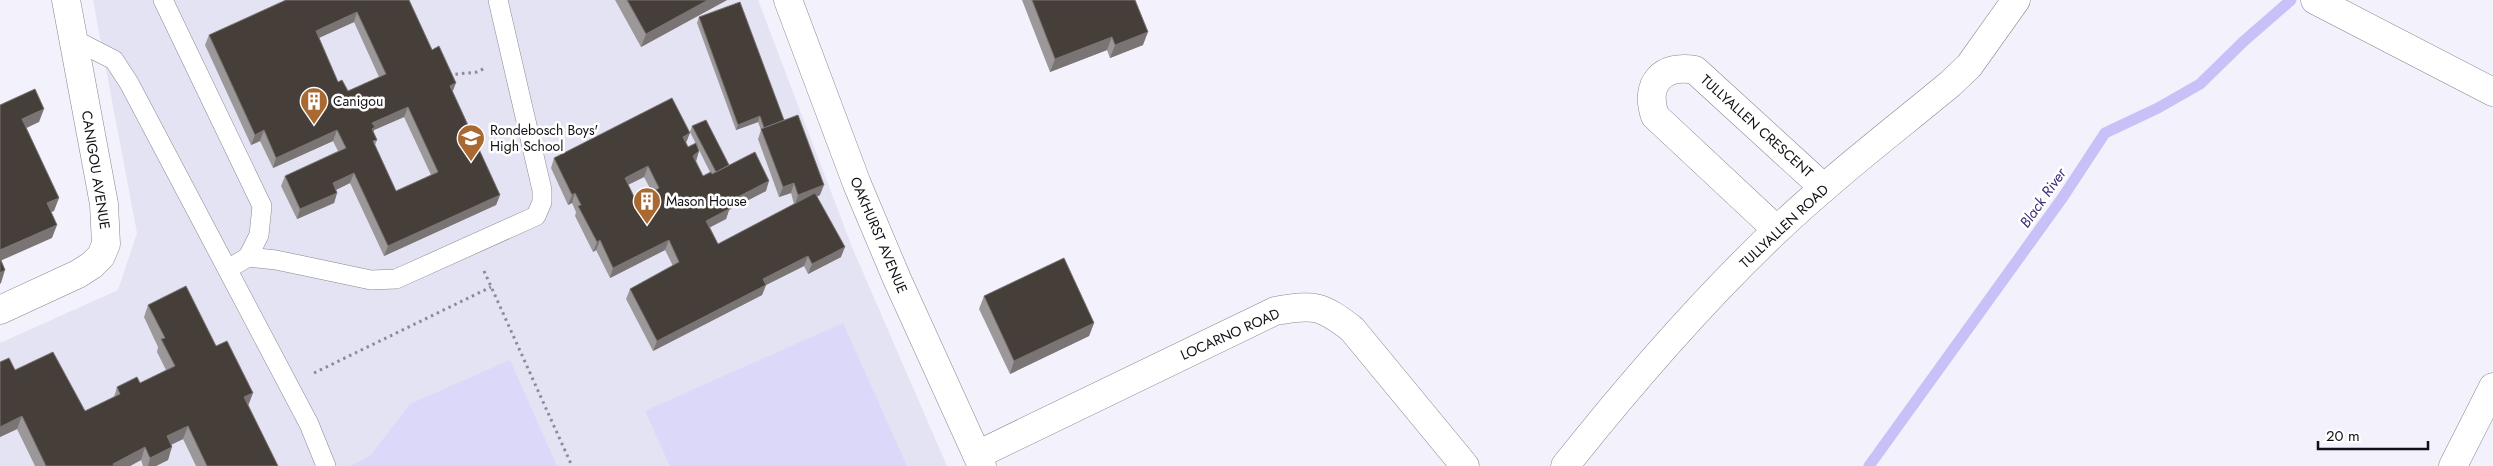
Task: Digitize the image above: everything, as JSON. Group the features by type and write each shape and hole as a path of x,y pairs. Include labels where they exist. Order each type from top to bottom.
{"street":[{"name":"CANIGOU AVENUE","path":"0,310 85,270 101,256 106,244 104,204 66,0"},
{"name":"OAKHURST AVENUE","path":"788,0 857,184 979,461"},
{"name":"TULLYALLEN ROAD","path":"1565,466 1621,395 1688,319 1777,230 1969,66 2016,0"},
{"path":"2315,0 2493,92"},
{"name":"TULLYALLEN CRESCENT","path":"1777,230 1655,116 1650,103 1651,89 1663,75 1670,70 1681,67 1695,70 1824,188"},
{"name":"LOCARNO ROAD","path":"979,461 1276,311 1305,306 1330,312 1352,329 1465,466"},
{"path":"2454,466 2493,387"}],"lane":[{"path":"163,0 262,206 260,234 248,257 228,269"},
{"path":"248,257 276,260 371,280 396,279 536,216 542,202 542,190 498,0"},
{"path":"73,39 114,60 129,83 322,450 326,466"}],"path":[{"path":"444,75 477,72 510,58"},
{"path":"472,244 572,466"},
{"path":"288,385 491,287"}],"shaded area":[{"name":"Rondebosch Boys' High School","path":"93,0 758,0 852,247 947,466 0,466 0,343 118,290 137,233"},
{"path":"843,323 907,466 670,466 645,411"},
{"path":"510,360 557,466 350,466 370,456 410,404"}],"building":[{"name":"Canigou","path":"286,0 409,0 432,50 439,46 456,83 450,86 500,195 388,246 354,173 333,183 337,193 300,209 285,176 346,148 337,130 276,158 264,130 255,135 209,35","holes":["357,12 386,74 348,91 342,80 338,82 316,31","408,107 438,172 396,191 373,141 377,140 372,129 375,127 372,123"]},
{"path":"627,0 708,0 646,34"},
{"path":"1032,0 1135,0 1148,32 1115,45 1112,37 1055,59"},
{"path":"740,2 784,120 764,128 760,116 738,125 699,17"},
{"path":"35,89 44,109 22,119 59,198 47,203 57,225 0,250 0,105"},
{"name":"Mason House","path":"672,98 690,133 683,137 688,147 696,143 699,151 693,156 703,176 711,172 712,174 755,152 769,181 726,203 729,209 706,221 718,244 815,193 845,247 812,264 808,256 763,279 766,285 657,341 630,289 679,262 669,240 613,268 600,240 597,242 578,206 581,205 575,193 572,195 554,158","holes":["648,166 659,188 636,201 625,178"]},
{"path":"798,115 824,185 798,195 794,183 783,187 761,129"},
{"path":"706,120 729,165 716,172 692,126"},
{"path":"0,258 5,270 0,273"},
{"path":"1064,258 1094,323 1014,361 984,296"},
{"path":"186,286 216,346 227,341 253,393 244,397 278,466 207,466 188,426 167,436 172,447 150,458 145,447 113,464 114,466 46,466 22,416 0,427 0,362 9,358 15,370 53,352 85,411 120,394 117,387 137,377 140,383 175,366 161,339 165,338 148,305"}],"waterway":[{"name":"Black River","path":"1869,466 2063,197 2105,133 2158,108 2200,84 2244,41 2291,0"}],"place":[{"name":"Canigou","path":"314,125"},
{"name":"Rondebosch Boys' High School","path":"471,162"},
{"name":"Mason House","path":"647,225"}]}
